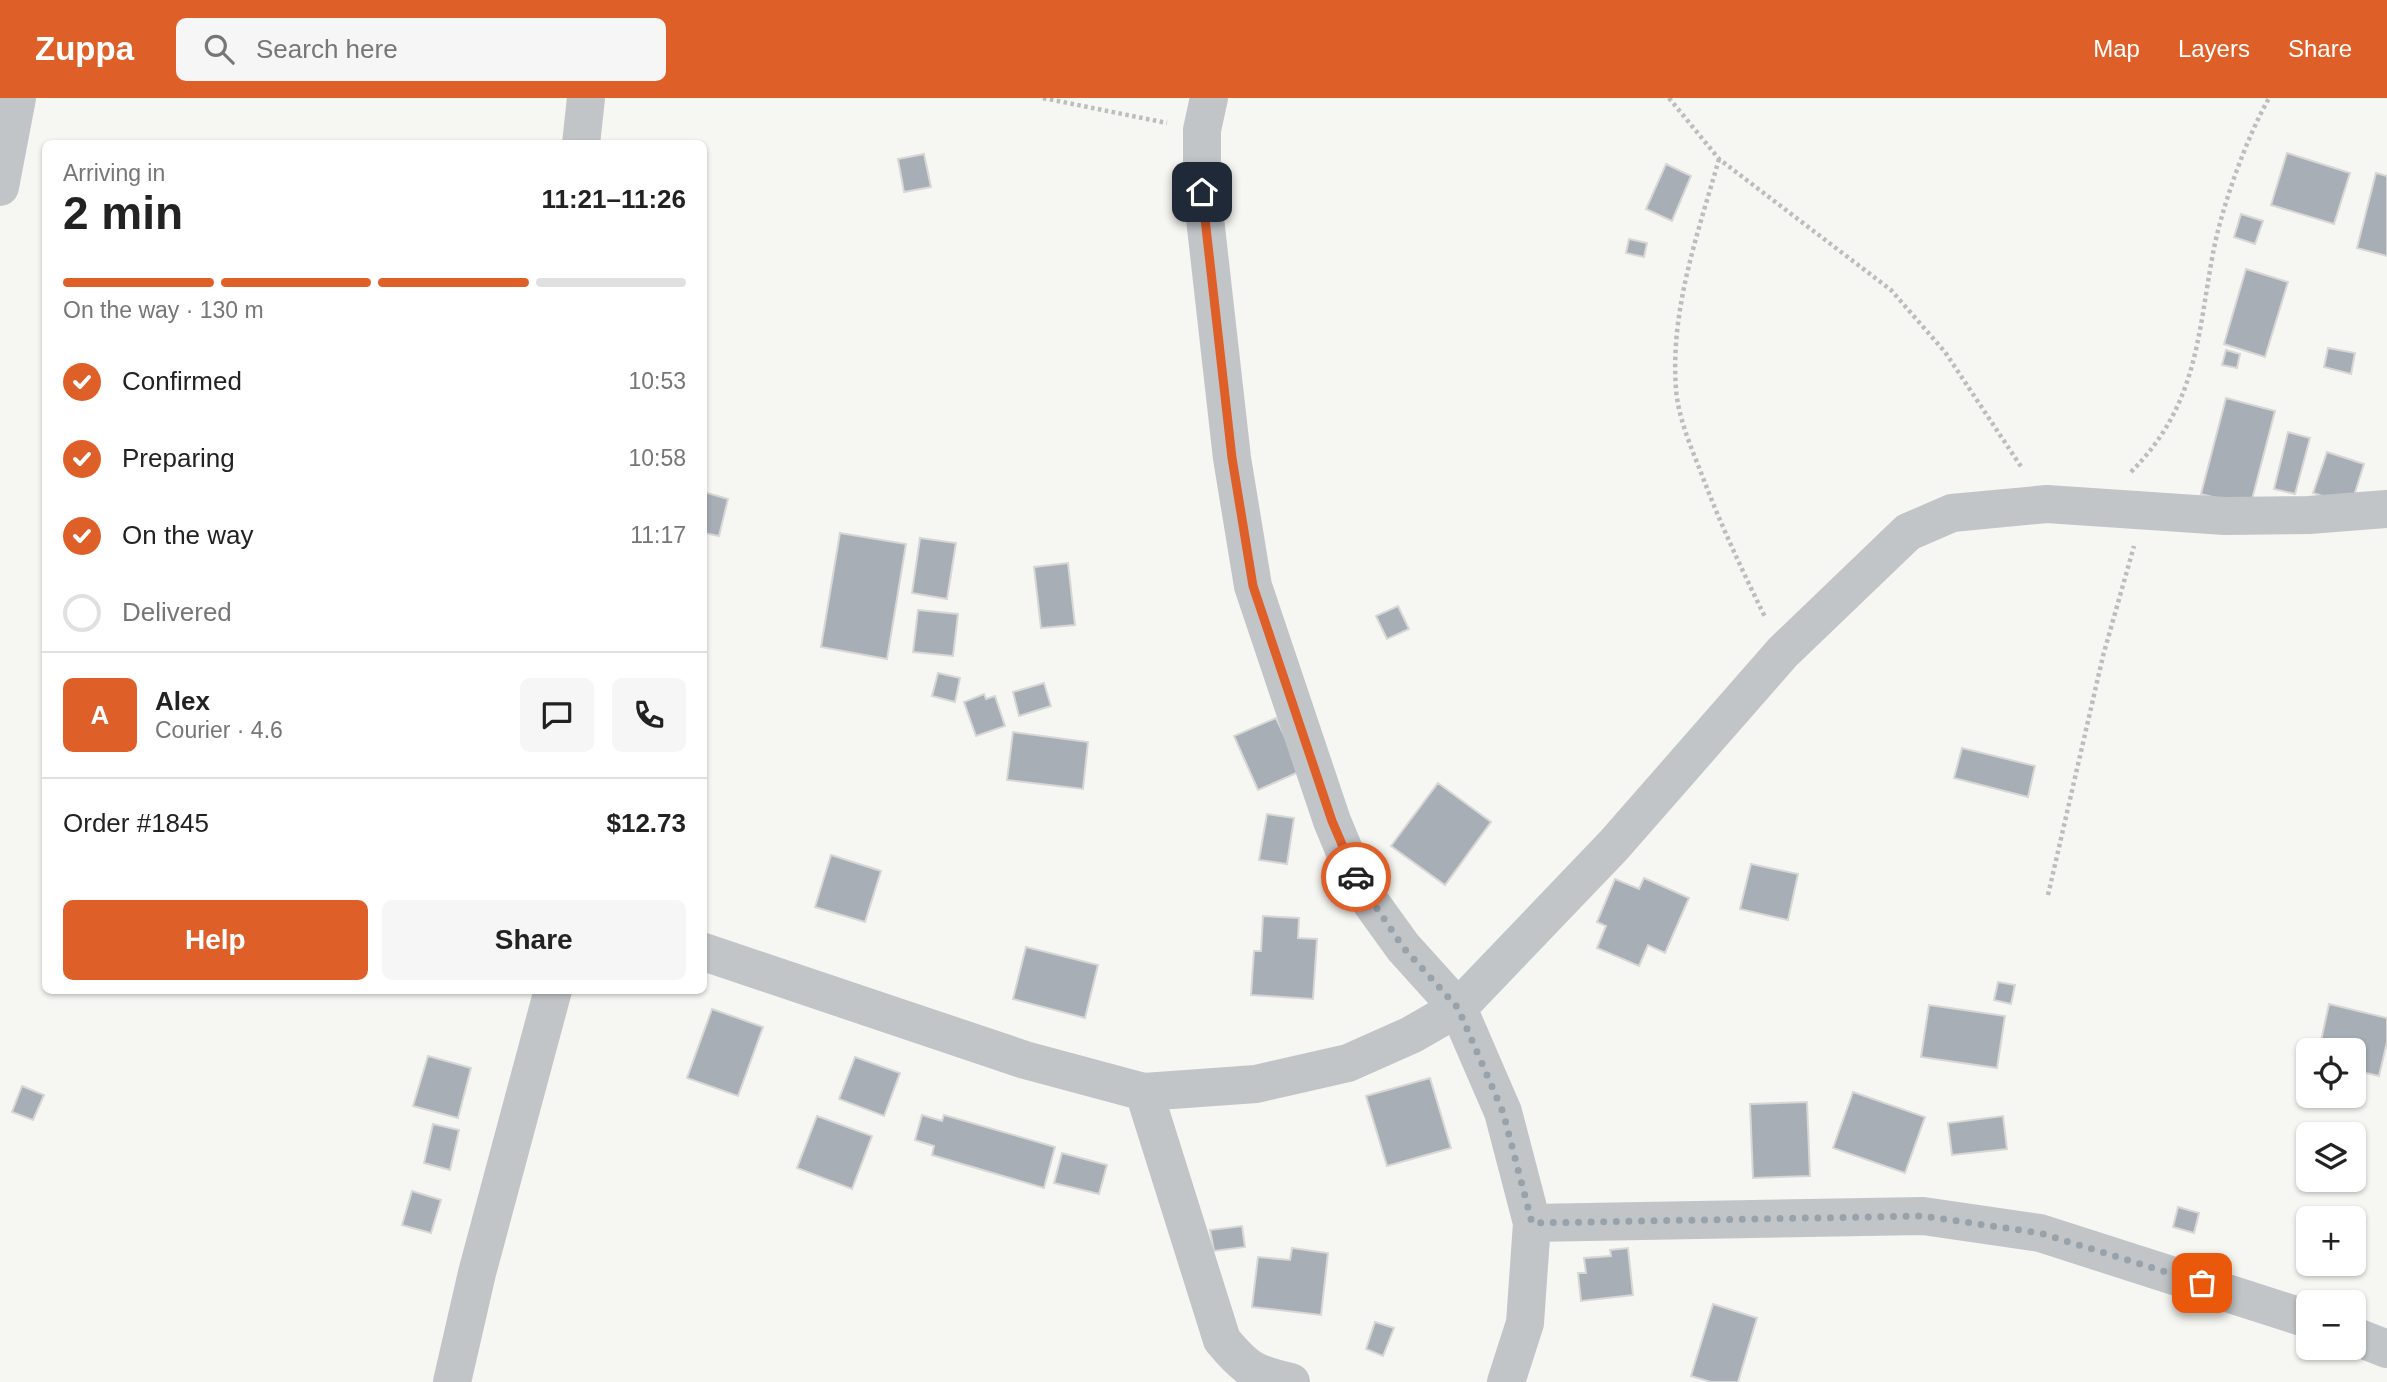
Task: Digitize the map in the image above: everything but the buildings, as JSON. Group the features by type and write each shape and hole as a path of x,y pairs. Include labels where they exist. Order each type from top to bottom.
{"street":[{"path":"0,187 17,98"},
{"path":"581,140 586,98"},
{"path":"1205,114 1202,192 1232,458 1253,586 1332,821 1359,886 1403,947 1458,1008 1503,1112 1532,1223 1525,1323 1506,1382"},
{"path":"707,952 1026,1060 1144,1091 1256,1084 1348,1063 1411,1035 1458,1008 1614,845 1783,652 1908,532 1952,513 2047,504 2148,512 2295,515 2387,509"},
{"path":"452,1382 477,1273 552,994"},
{"path":"1144,1091 1222,1340 1243,1366 1291,1382"},
{"path":"1532,1223 1923,1216 2040,1233 2296,1316"},
{"path":"2366,1341 2387,1349"}],"path":[{"path":"1043,98 1205,114"},
{"path":"1669,98 1719,159 1891,290 1945,352 2047,504"},
{"path":"2091,507 2157,446 2180,407 2200,335 2224,211 2259,116 2269,98"},
{"path":"1719,159 1690,260 1678,327 1676,389 1687,438 1725,536 1783,652"},
{"path":"2048,895 2103,656 2128,562 2148,512"}],"way so far":[{"path":"1356,877 1359,886 1403,947 1458,1008 1503,1112 1532,1223 1923,1216 2040,1233 2202,1283"}],"route":[{"path":"1202,192 1232,458 1253,586 1332,821 1356,877"}]}
